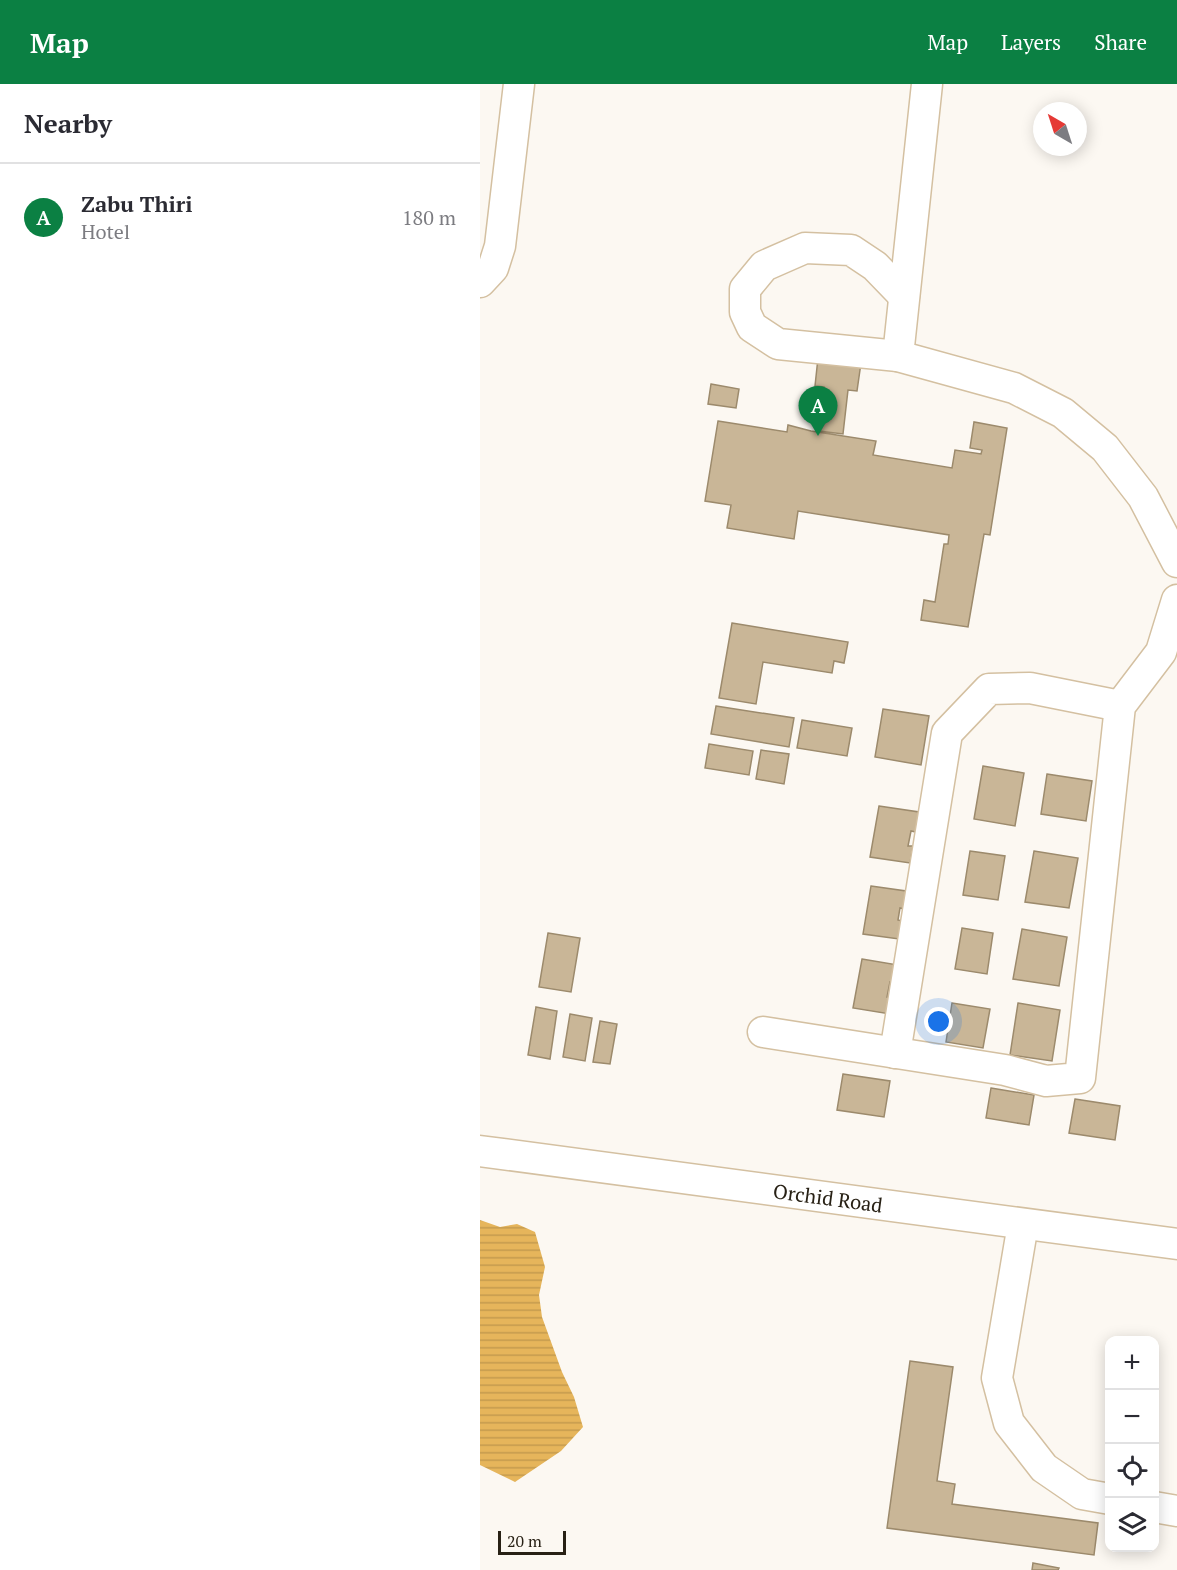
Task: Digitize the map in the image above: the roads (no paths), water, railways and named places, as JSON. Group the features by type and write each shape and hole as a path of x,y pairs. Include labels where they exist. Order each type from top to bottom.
{"street":[{"path":"480,282 494,268 500,246 519,84"},
{"path":"898,356 927,84"},
{"path":"904,296 875,266 851,250 805,248 764,266 745,289 745,312 752,327 778,344 898,356 1014,388 1063,413 1105,448 1143,497 1177,561"},
{"path":"764,1032 1005,1070 1046,1081 1080,1078 1120,706 1169,653 1177,600"},
{"path":"895,1053 947,733 989,689 1030,688 1120,706"},
{"name":"Orchid Road","path":"480,1151 1177,1244"},
{"path":"1023,1224 998,1378 1009,1423 1044,1468 1082,1494 1105,1498"},
{"path":"1159,1508 1177,1511"}],"place":[{"name":"Zabu Thiri","path":"818,436"}]}
